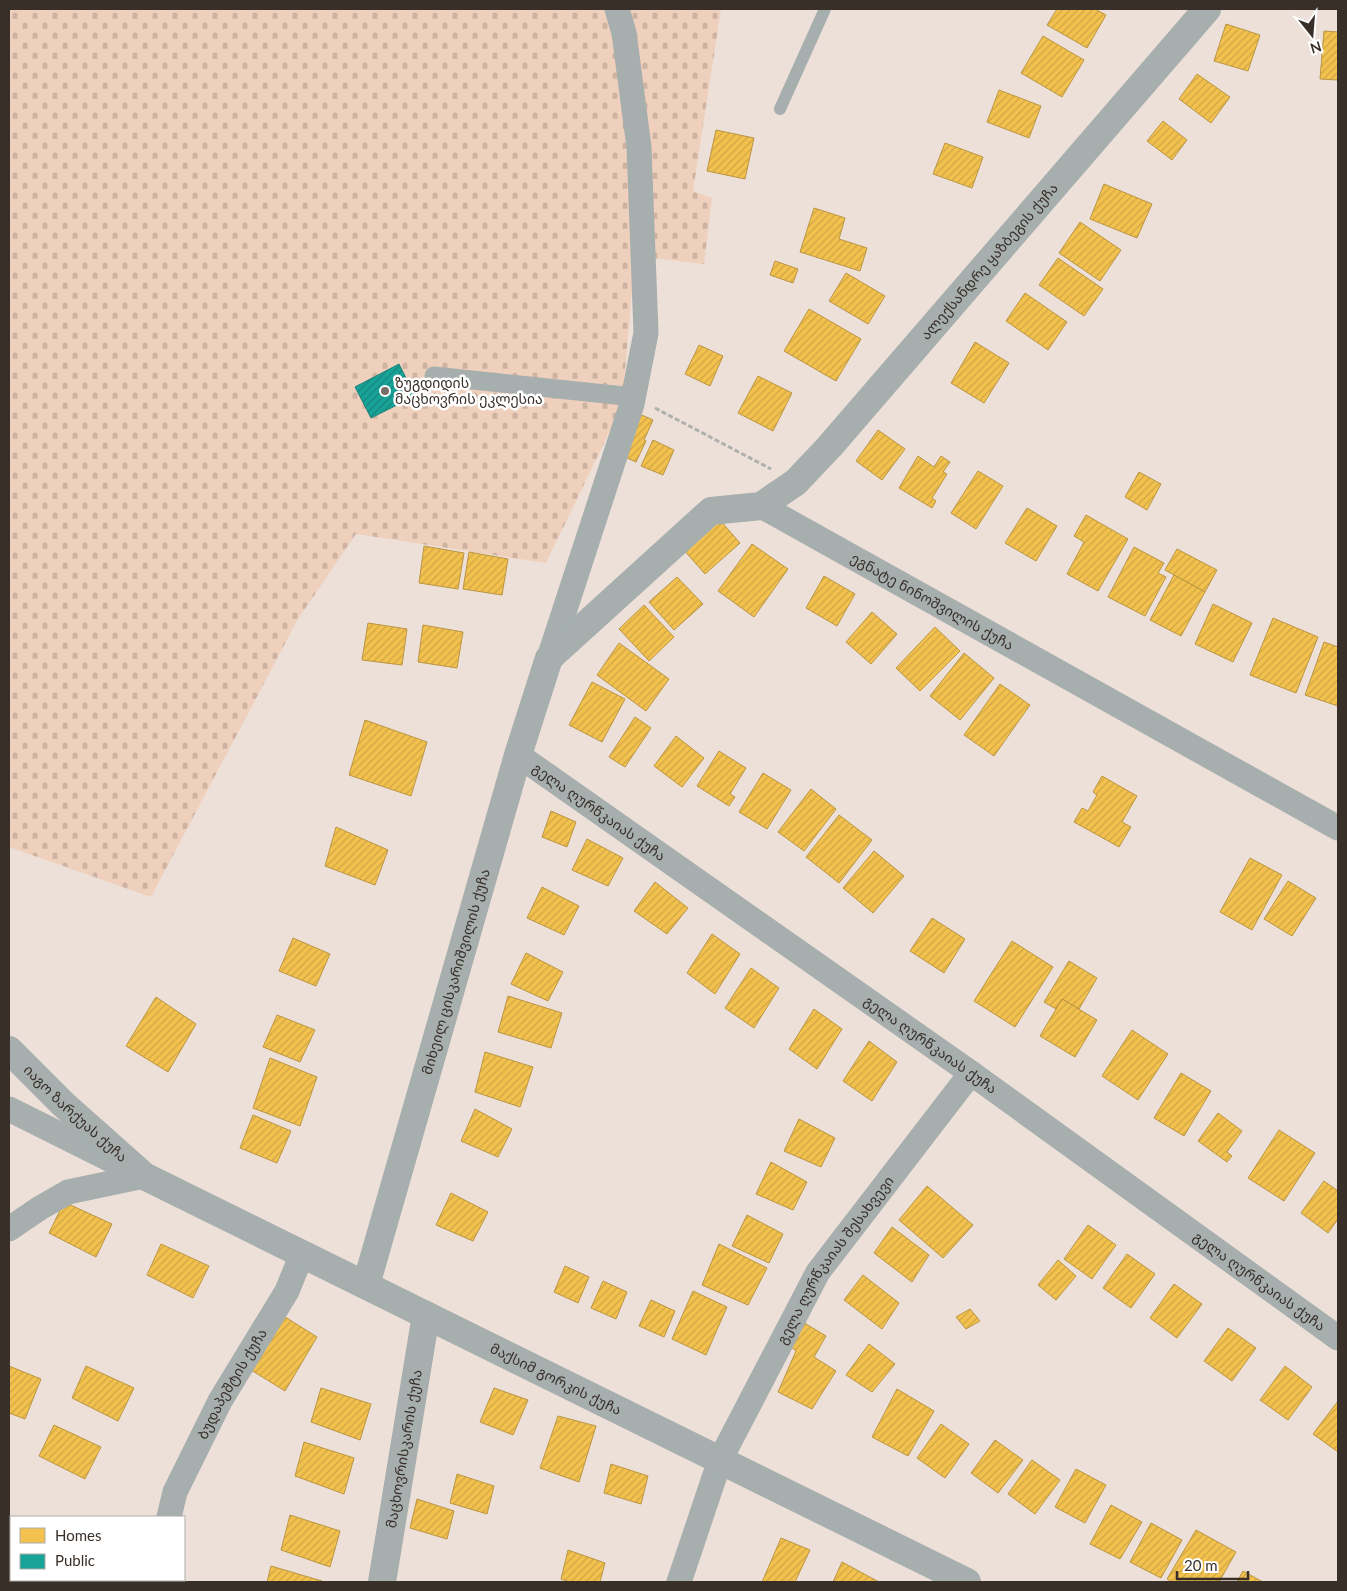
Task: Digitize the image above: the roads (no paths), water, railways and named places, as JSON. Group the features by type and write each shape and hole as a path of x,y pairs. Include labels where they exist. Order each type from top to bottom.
{"street":[{"path":"549,658 634,397 646,334 639,147 624,33 617,9"},
{"name":"ალექსანდრე ყაზბეგის ქუჩა","path":"761,506 796,482 830,446 1208,9"},
{"path":"434,376 634,397"},
{"path":"549,658 711,511 761,506"},
{"name":"ეგნატე ნინოშვილის ქუჩა","path":"761,506 1338,828"},
{"name":"მიხეილ ცისკარიშვილის ქუჩა","path":"366,1285 518,755 549,658"},
{"name":"გელა ღურწკაიას ქუჩა","path":"518,755 971,1074 1338,1338"},
{"name":"იაგო ზარქუას ქუჩა","path":"9,1050 63,1104 144,1176"},
{"name":"გელა ღურწკაიას შესახვევი","path":"679,1582 720,1460 818,1272 971,1074"},
{"path":"9,1109 144,1176"},
{"path":"9,1229 68,1192 144,1176"},
{"name":"მაქსიმ გორკის ქუჩა","path":"144,1176 967,1582"},
{"name":"ბუდაპეშტის ქუჩა","path":"168,1516 175,1492 220,1401 287,1291 302,1254"},
{"name":"მაცხოვრისკარის ქუჩა","path":"382,1582 426,1315"}],"lane":[{"path":"780,108 825,9"}],"place":[{"name":"ზუგდიდის მაცხოვრის ეკლესია","path":"385,391"}]}
